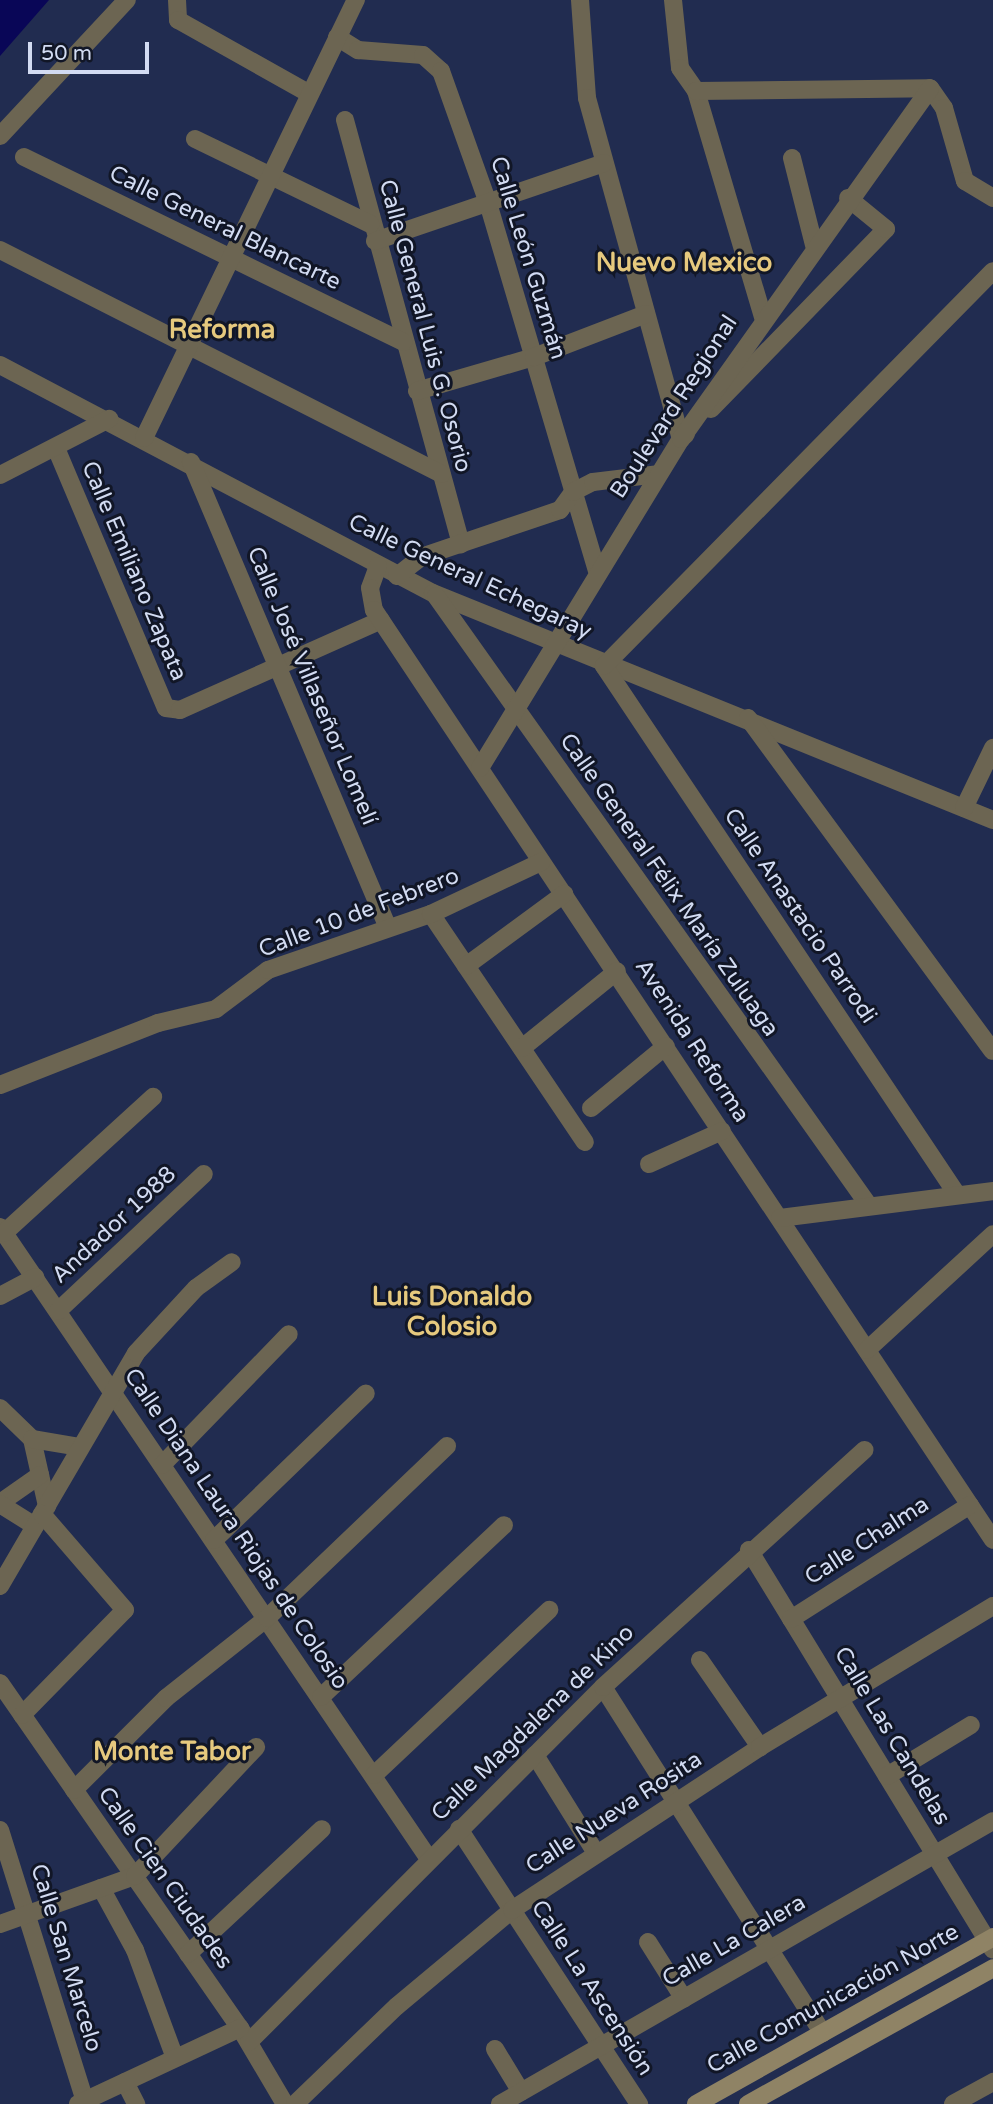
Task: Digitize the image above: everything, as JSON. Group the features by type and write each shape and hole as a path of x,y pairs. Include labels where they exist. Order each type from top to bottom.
{"street":[{"path":"0,136 127,0"},
{"path":"177,0 178,20 308,93"},
{"path":"580,0 587,98 681,439"},
{"path":"673,0 680,68 696,90 763,317"},
{"path":"144,438 337,37 349,2"},
{"name":"Calle León Guzmán","path":"337,37 358,50 423,55 441,71 488,203 597,570"},
{"path":"696,90 930,88 944,108 965,181 993,198"},
{"name":"Boulevard Regional","path":"480,768 597,570 681,439 814,245 930,88"},
{"name":"Calle General Luis G. Osorio","path":"345,120 372,233 461,544"},
{"path":"195,139 269,175 372,233 488,203 604,163"},
{"name":"Calle General Blancarte","path":"24,157 403,342"},
{"path":"792,158 814,245"},
{"path":"681,439 886,229 848,198"},
{"path":"0,250 441,474"},
{"path":"604,666 993,271"},
{"path":"417,391 534,358 646,314"},
{"name":"Calle General Echegaray","path":"0,365 191,462 378,566 433,593 551,646 748,718 993,820"},
{"path":"0,475 109,419"},
{"name":"Calle Emiliano Zapata","path":"56,448 170,710 277,667"},
{"name":"Calle José Villaseñor Lomelí","path":"191,462 388,928"},
{"path":"397,576 421,557 555,513 570,504 573,492 602,479 658,474"},
{"name":"Avenida Reforma","path":"378,566 369,594 380,620 617,971 993,1540"},
{"name":"Calle General Félix María Zuluaga","path":"433,593 516,706 598,834 867,1203"},
{"path":"277,667 380,620"},
{"name":"Calle Anastacio Parrodi","path":"604,666 956,1193"},
{"path":"748,718 993,1051"},
{"path":"964,808 993,748"},
{"name":"Calle 10 de Febrero","path":"0,1085 150,1026 216,1009 268,971 431,914 541,862"},
{"path":"466,966 564,894"},
{"path":"431,914 585,1143"},
{"path":"522,1048 617,971"},
{"path":"591,1108 666,1046"},
{"path":"2,1230 153,1097"},
{"path":"649,1164 722,1131"},
{"name":"Andador 1988","path":"58,1311 204,1174"},
{"path":"780,1218 867,1203 993,1191"},
{"name":"Calle Diana Laura Riojas de Colosio","path":"2,1230 429,1859"},
{"path":"867,1350 993,1234"},
{"path":"0,1586 113,1391 164,1319 232,1262"},
{"path":"0,1296 35,1278"},
{"path":"162,1465 289,1334"},
{"path":"214,1540 366,1393"},
{"path":"0,1408 32,1439 40,1475 41,1515"},
{"path":"32,1439 80,1447"},
{"path":"74,1790 166,1698 267,1618 447,1446"},
{"name":"Calle Magdalena de Kino","path":"82,2102 175,2058 244,2035 429,1859 603,1687 749,1550 864,1450"},
{"path":"0,1503 40,1475"},
{"path":"0,1503 41,1515 125,1610 22,1715"},
{"name":"Calle Chalma","path":"791,1619 970,1505"},
{"path":"321,1697 504,1525"},
{"name":"Calle Las Candelas","path":"749,1550 991,1942"},
{"name":"Calle Nueva Rosita","path":"295,2104 397,2006 512,1910 760,1747 993,1606"},
{"path":"374,1775 549,1610"},
{"path":"700,1660 760,1747"},
{"name":"Calle Cien Ciudades","path":"0,1683 244,2035 285,2104"},
{"path":"603,1687 823,2033"},
{"path":"887,1776 971,1725"},
{"path":"0,1924 135,1877 256,1747"},
{"path":"534,1755 596,1853"},
{"name":"Calle La Calera","path":"500,2104 993,1821"},
{"path":"188,1954 322,1829"},
{"name":"Calle La Ascensión","path":"459,1829 639,2104"},
{"name":"Calle San Marcelo","path":"0,1830 82,2102"},
{"path":"101,1888 135,1950 175,2058"},
{"path":"648,1941 684,1999"},
{"name":"Calle Comunicación Norte","path":"696,2104 991,1942"},
{"path":"748,2104 993,1968"},
{"path":"495,2049 521,2092"},
{"path":"125,2082 136,2104"},
{"path":"953,2104 993,2082"}],"shaded area":[{"path":"0,0 49,0 0,56"}],"district":[{"name":"Nuevo Mexico","path":"684,263"},
{"name":"Reforma","path":"222,330"},
{"name":"Luis Donaldo Colosio","path":"452,1312"},
{"name":"Monte Tabor","path":"172,1752"}]}
